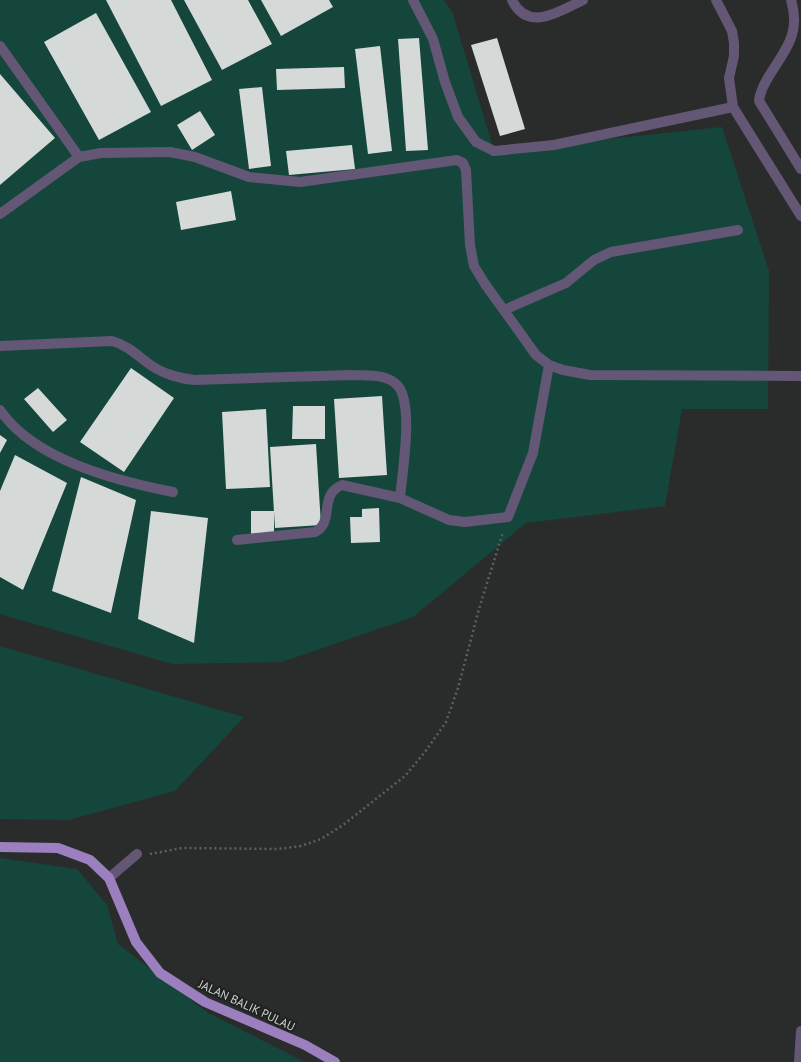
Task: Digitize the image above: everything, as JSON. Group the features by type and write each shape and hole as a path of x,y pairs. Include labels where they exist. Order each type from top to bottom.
{"main road":[{"name":"JALAN BALIK PULAU","path":"0,847 58,848 90,860 109,878 136,942 160,973 204,1002 305,1045 335,1062"}],"street":[{"path":"413,0 433,39 445,82 458,117 476,142 494,151 554,145 734,107"},
{"path":"512,0 517,9 534,18 545,18 583,0"},
{"path":"716,0 732,31 734,56 729,78 734,107 801,216"},
{"path":"791,0 796,21 793,37 762,88 759,102 801,169"},
{"path":"0,46 79,157"},
{"path":"0,214 79,157 108,153 170,152 195,157 249,178 300,182 457,160 463,163 466,170 470,238 474,266 536,355 549,365 562,370 590,375 801,376"},
{"path":"504,310 566,283 594,260 610,252 738,230"},
{"path":"0,346 112,341 127,347 154,367 178,377 195,380 352,375 376,376 389,379 398,386 403,395 405,410 406,435 400,498"},
{"path":"238,540 315,532 320,530 324,523 329,494 334,489 342,485 400,498 449,520 471,522 508,517 533,453 549,365"},
{"path":"0,410 19,431 56,454 110,476 173,492"},
{"path":"109,878 137,854"},
{"path":"799,1062 801,1031"}],"path":[{"path":"137,854 150,854 182,848 278,849 301,846 322,839 343,826 405,776 425,752 446,722 458,688 479,609 508,517"}],"green space":[{"path":"0,0 444,0 453,14 494,151 722,127 769,271 768,409 682,409 665,506 526,523 413,617 282,662 172,664 0,614"},
{"path":"0,646 244,717 175,791 69,820 0,819"},
{"path":"0,858 77,869 107,905 118,944 208,1013 305,1062 0,1062"}],"building":[{"path":"106,0 171,0 212,80 161,106"},
{"path":"184,0 248,0 272,44 222,70"},
{"path":"261,0 329,0 333,7 281,36"},
{"path":"96,13 151,112 99,140 44,42"},
{"path":"419,38 428,150 406,151 398,39"},
{"path":"497,38 525,129 500,136 471,45"},
{"path":"380,46 392,151 368,154 355,49"},
{"path":"344,67 345,88 277,90 276,69"},
{"path":"0,74 55,138 0,185"},
{"path":"262,87 271,166 249,169 239,89"},
{"path":"200,111 215,135 192,150 177,125"},
{"path":"352,145 355,169 289,175 286,151"},
{"path":"231,191 236,220 181,230 176,202"},
{"path":"131,368 174,398 124,472 80,442"},
{"path":"38,388 67,420 53,432 24,399"},
{"path":"382,396 387,475 339,478 334,399"},
{"path":"293,406 325,406 325,439 292,439"},
{"path":"266,409 270,487 226,489 222,412"},
{"path":"0,435 7,440 0,453"},
{"path":"316,444 321,525 275,528 270,447"},
{"path":"15,455 67,483 23,590 0,577 0,491"},
{"path":"81,477 136,500 111,613 52,591"},
{"path":"379,508 380,542 351,543 350,517 362,517 362,509"},
{"path":"151,511 208,518 194,643 138,619"},
{"path":"251,511 274,511 274,533 251,534"}]}
